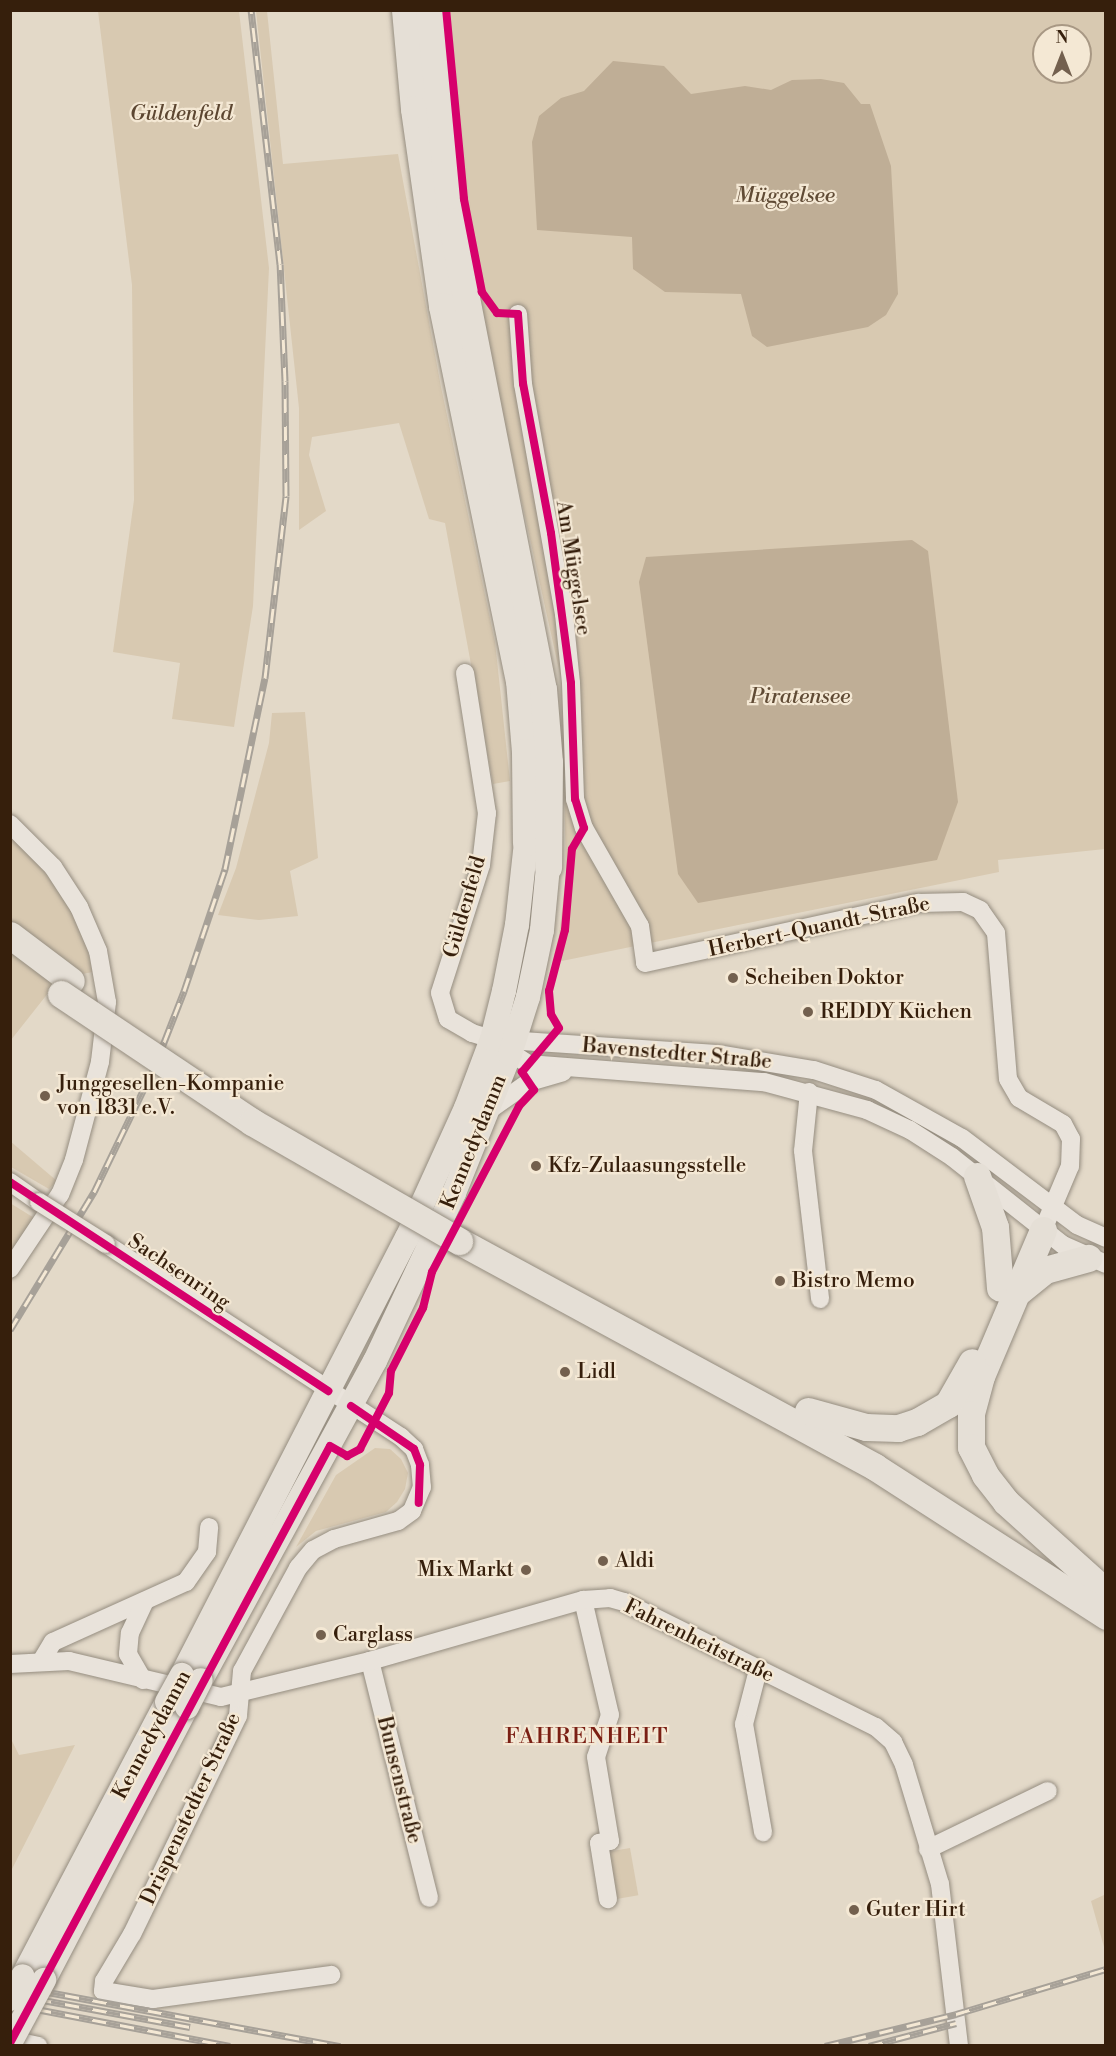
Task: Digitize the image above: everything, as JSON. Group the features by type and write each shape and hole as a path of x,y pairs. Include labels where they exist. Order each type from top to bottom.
{"highway":[{"path":"405,10 414,109 442,306 519,680 525,752 526,842"},
{"path":"429,10 451,221 543,689 549,762 548,867"},
{"path":"10,935 66,988"},
{"path":"10,956 66,988 463,1234 875,1467 1106,1616"},
{"path":"977,1176 995,1227 1008,1291 975,1396 971,1447 985,1475 1006,1502 1106,1592"},
{"path":"808,1411 882,1429 917,1422 948,1404 968,1372 1041,1219"},
{"path":"463,1234 808,1411 970,1508 1106,1600"},
{"path":"1008,1291 1045,1270 1097,1261"}],"main road":[{"name":"Kennedydamm","path":"192,1678 328,1391 487,1113 506,1044 502,998 517,925 526,842"},
{"path":"506,1044 542,930 548,867"},
{"name":"Kennedydamm","path":"10,2041 33,1978 177,1704 351,1406 406,1300 443,1189 506,1044"},
{"name":"Kennedydamm","path":"10,1999 33,1978"}],"street":[{"name":"Am Müggelsee","path":"518,314 523,384 564,614 571,683 574,799 584,828 640,926 645,963"},
{"name":"Güldenfeld","path":"465,673 487,813 481,865 440,999 446,1016 453,1024 506,1044"},
{"path":"10,825 53,867 79,907 98,951 107,1002 100,1062 75,1160 60,1194 10,1269"},
{"name":"Herbert-Quandt-Straße","path":"645,963 919,903 963,902 980,910 996,933 1008,1079 1019,1098 1063,1124 1071,1139 1070,1166 1041,1219"},
{"name":"Bavenstedter Straße","path":"506,1044 528,1064 571,1070 714,1076 809,1092 867,1110 910,1130 1041,1219 1097,1261"},
{"name":"Bavenstedter Straße","path":"506,1044 558,1044 717,1054 814,1070 876,1090 920,1112 1041,1219 1106,1238"},
{"path":"487,1113 529,1082 571,1070"},
{"path":"809,1092 803,1151 820,1299"},
{"name":"Sachsenring","path":"10,1182 351,1406"},
{"name":"Drispenstedter Straße","path":"331,1975 153,1998 103,1991 104,1981 132,1935 238,1716 242,1693 242,1671 298,1568 313,1550 334,1539 398,1521 419,1503 420,1465 414,1449 351,1406"},
{"path":"42,1660 53,1642 194,1575 207,1552 209,1527"},
{"name":"Fahrenheitstraße","path":"10,1664 42,1660 90,1665 142,1680 221,1697 370,1661 583,1600 610,1598 624,1602 876,1727 893,1742 904,1765 940,1884 959,2046"},
{"path":"142,1680 128,1654 130,1633 145,1600"},
{"path":"583,1600 610,1715 596,1757 610,1841 599,1843 608,1899"},
{"name":"Bunsenstraße","path":"370,1661 429,1898"},
{"path":"758,1670 744,1724 764,1832"},
{"path":"928,1849 1048,1791"},
{"path":"10,2041 38,2046"}],"green space":[{"name":"Güldenfeld","path":"98,11 239,11 269,268 253,606 234,727 172,719 180,663 113,652 134,500 132,285"},
{"path":"256,11 267,11 283,164 398,154 441,387 495,642 510,781 493,784 445,523 429,519 399,423 312,437 309,455 326,511 299,530 299,408"},
{"path":"439,11 1105,11 1105,849 998,860 999,872 552,963 559,935 566,876 562,683 502,413 475,316"},
{"path":"305,712 318,858 290,871 298,916 259,920 218,915 236,868 269,743 272,713"},
{"path":"11,834 47,872 65,897 84,936 93,972 60,978 11,1040"},
{"path":"10,1141 57,1181 49,1189 11,1167"},
{"path":"10,1203 44,1224 11,1262"},
{"path":"375,1448 390,1449 401,1459 408,1473 405,1489 397,1502 386,1512 316,1531 296,1547 336,1475"},
{"path":"10,1737 19,1755 75,1745 11,1871"},
{"path":"630,1848 638,1895 614,1900 605,1852"},
{"path":"1104,1895 1106,1946 1104,1947 1091,1901"}],"water":[{"name":"Müggelsee","path":"613,61 664,66 691,94 745,86 771,90 792,80 821,79 844,83 861,104 870,104 891,166 898,294 886,315 868,327 767,347 752,336 741,294 665,292 633,269 632,237 537,230 532,142 539,116 561,98 584,91"},
{"name":"Piratensee","path":"912,540 928,551 958,802 937,860 698,903 678,874 639,582 646,557"}],"railway":[{"path":"10,1330 94,1192 154,1068 184,991 225,869 265,678 286,496 285,381 280,264 251,10"},
{"path":"825,2046 956,2014 1106,1969"},
{"path":"10,1985 340,2046"},
{"path":"10,1994 190,2027"},
{"path":"10,2004 230,2046"},
{"path":"869,2046 956,2023"}],"cycle path":[{"path":"10,2043 330,1446 347,1456 360,1449 389,1393 391,1371 423,1308 432,1272 519,1106 534,1090 522,1072 559,1028 551,1014 549,991 565,930 572,849 584,828 575,799 571,683 551,533 523,384 518,314 497,313 482,292 464,199 446,10"},
{"path":"10,1182 328,1391"},
{"path":"351,1406 414,1449 420,1465 419,1503"}],"place":[{"name":"Scheiben Doktor","path":"733,978"},
{"name":"REDDY Küchen","path":"808,1012"},
{"name":"Junggesellen-Kompanie von 1831 e.V.","path":"45,1096"},
{"name":"Kfz-Zulaasungsstelle","path":"536,1166"},
{"name":"Bistro Memo","path":"780,1281"},
{"name":"Lidl","path":"565,1372"},
{"name":"Aldi","path":"603,1561"},
{"name":"Mix Markt","path":"526,1570"},
{"name":"Carglass","path":"321,1635"},
{"name":"Guter Hirt","path":"854,1910"}],"district":[{"name":"FAHRENHEIT","path":"587,1737"}]}
